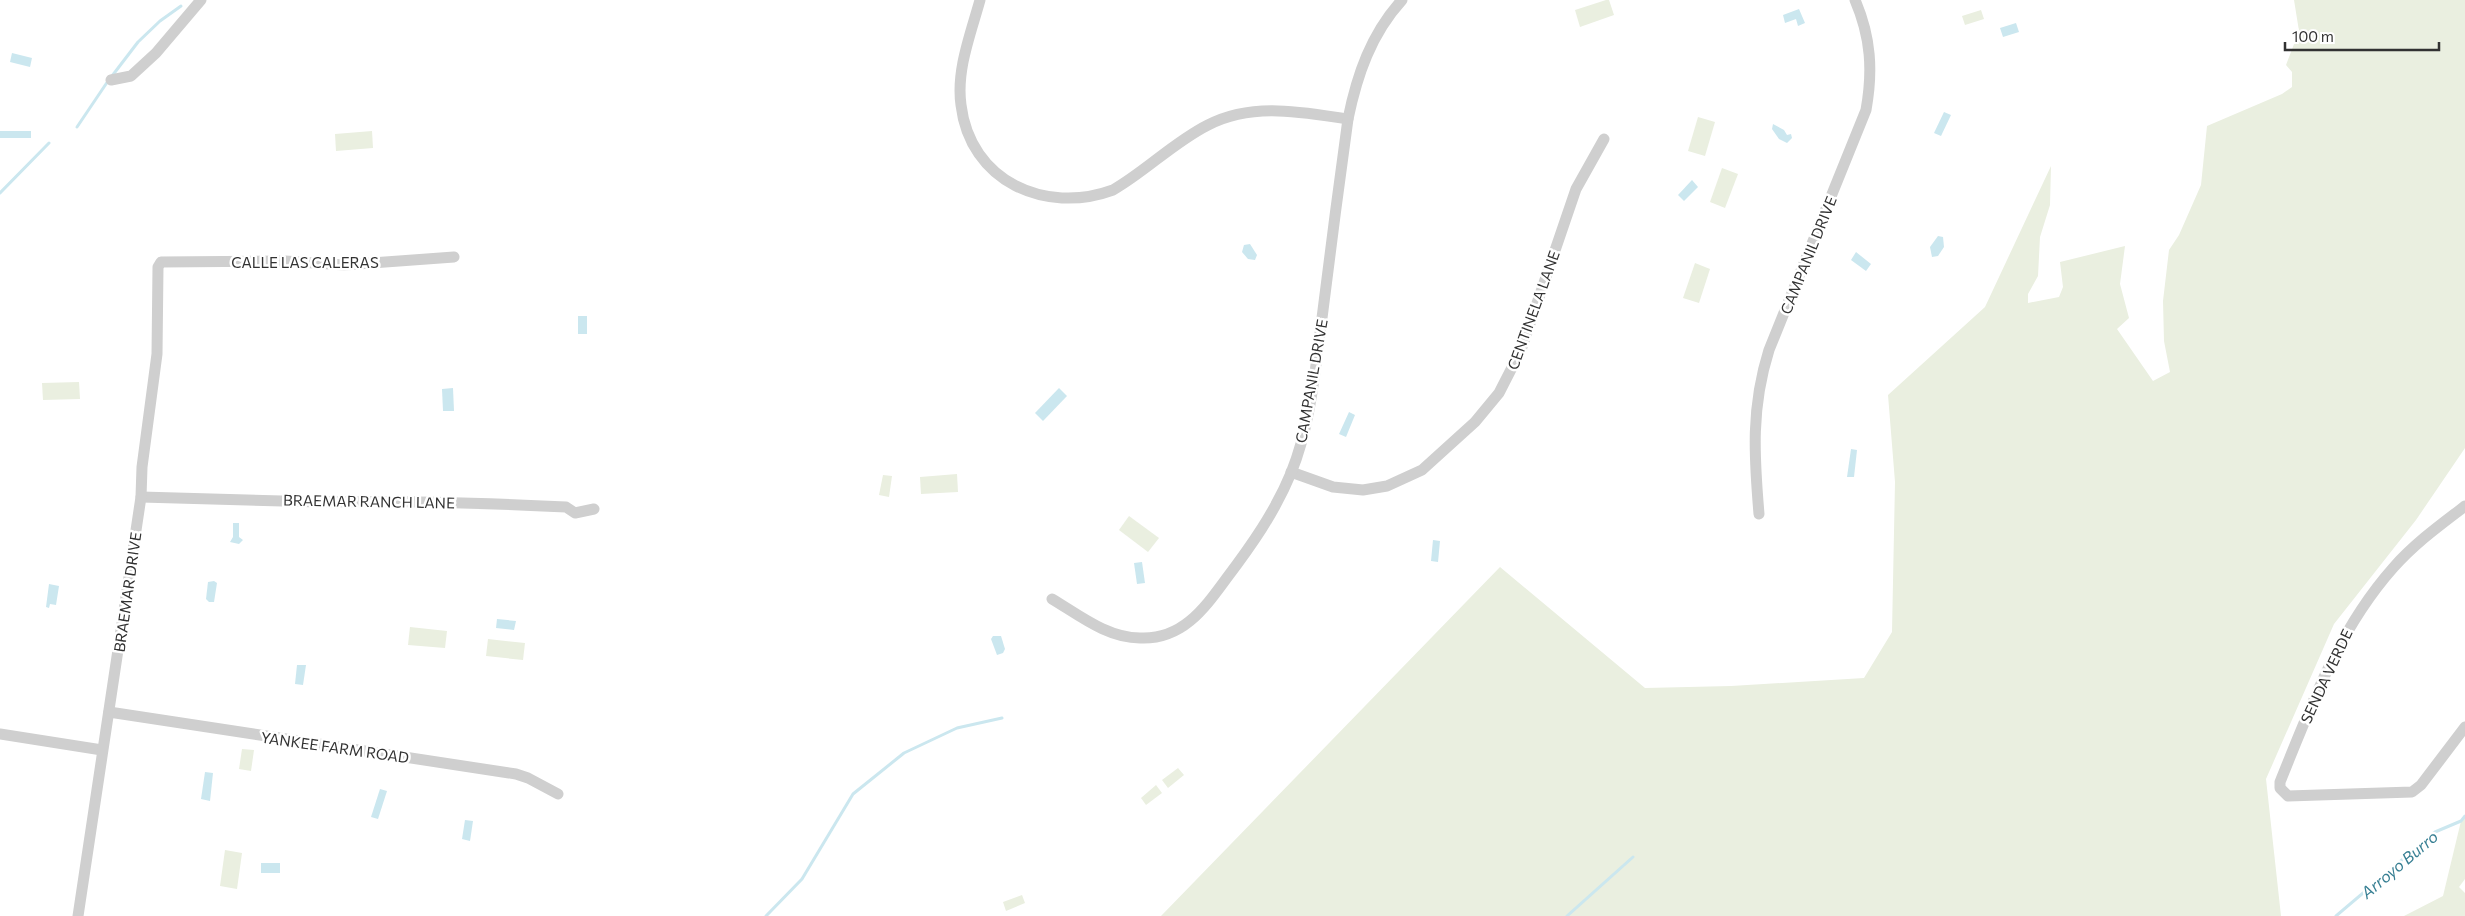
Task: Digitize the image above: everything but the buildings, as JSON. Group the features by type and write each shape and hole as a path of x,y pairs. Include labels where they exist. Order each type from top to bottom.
{"street":[{"path":"112,80 131,76 162,47 201,0"},
{"path":"980,0 962,71 960,96 964,121 978,152 993,169 1010,183 1041,196 1069,200 1086,198 1113,190 1196,132 1232,115 1273,111 1301,112 1348,119"},
{"name":"CAMPANIL DRIVE","path":"1052,599 1103,629 1119,636 1153,638 1180,629 1206,606 1259,535 1291,472 1301,444 1311,397 1348,119 1355,86 1365,57 1383,25 1402,0"},
{"name":"CAMPANIL DRIVE","path":"1759,514 1754,427 1761,375 1769,350 1866,110 1870,88 1870,54 1866,31 1855,0"},
{"name":"CENTINELA LANE","path":"1291,472 1333,487 1363,490 1387,486 1422,470 1475,422 1499,393 1521,350 1576,189 1604,140"},
{"name":"CALLE LAS CALERAS","path":"158,267 161,262 285,262 344,265 454,257"},
{"name":"BRAEMAR DRIVE","path":"78,916 141,497 142,467 157,354 158,267"},
{"name":"BRAEMAR RANCH LANE","path":"141,497 320,502 348,500 478,502 566,507 575,513 594,510"},
{"name":"SENDA VERDE","path":"2465,506 2428,534 2394,567 2348,628 2326,672 2280,782 2282,792 2288,796 2412,792 2421,785 2465,727"},
{"name":"YANKEE FARM ROAD","path":"109,712 516,774 528,778 558,794"},
{"path":"0,734 102,750"}],"shaded area":[{"path":"1609,0 1614,15 1580,27 1575,10"},
{"path":"2294,0 2465,0 2465,448 2416,520 2334,624 2266,779 2281,916 1161,916 1500,567 1645,688 1731,686 1864,678 1892,632 1895,482 1888,395 1985,307 2051,166 2050,205 2040,237 2038,276 2028,294 2028,303 2059,297 2063,287 2060,262 2125,246 2120,284 2129,318 2117,329 2153,381 2170,372 2164,341 2163,301 2169,250 2179,235 2201,185 2207,126 2282,94 2292,87 2292,72 2286,65 2299,31"},
{"path":"1981,10 1984,19 1965,25 1962,16"},
{"path":"1698,117 1715,122 1705,156 1688,151"},
{"path":"372,131 373,148 336,151 335,134"},
{"path":"1722,168 1738,174 1725,208 1710,202"},
{"path":"1695,263 1710,269 1699,303 1683,298"},
{"path":"79,382 80,399 43,400 42,383"},
{"path":"957,474 958,492 921,494 920,477"},
{"path":"883,475 892,476 889,497 879,495"},
{"path":"1129,516 1159,538 1148,552 1119,530"},
{"path":"410,627 447,631 445,648 408,645"},
{"path":"488,639 525,643 523,660 486,656"},
{"path":"242,749 254,750 251,771 239,769"},
{"path":"1178,768 1184,775 1168,788 1162,780"},
{"path":"1156,785 1162,793 1146,805 1141,798"},
{"path":"2465,816 2465,879 2459,887 2465,893 2465,916 2404,916 2443,896 2461,821"},
{"path":"225,850 242,853 237,889 220,886"},
{"path":"1022,895 1025,903 1006,911 1003,902"}],"water":[{"path":"1799,9 1805,23 1798,26 1796,19 1785,23 1783,15"},
{"path":"2016,23 2019,32 2003,37 2000,28"},
{"path":"12,53 32,58 30,67 10,62"},
{"path":"1944,112 1951,115 1941,136 1934,133"},
{"path":"1773,124 1784,130 1787,135 1791,134 1792,138 1787,143 1779,139 1772,129"},
{"path":"0,131 31,131 31,138 0,138"},
{"path":"1692,180 1698,187 1684,201 1678,195"},
{"path":"1938,236 1943,237 1944,247 1938,256 1932,257 1930,247"},
{"path":"1250,244 1257,255 1255,260 1248,259 1242,252 1244,245"},
{"path":"1856,252 1871,264 1866,271 1851,260"},
{"path":"578,316 587,316 587,334 578,334"},
{"path":"453,388 454,411 443,411 442,389"},
{"path":"1059,388 1067,396 1043,421 1035,413"},
{"path":"1349,412 1355,415 1346,437 1339,434"},
{"path":"1851,449 1857,450 1854,477 1847,477"},
{"path":"233,523 239,523 239,537 243,540 239,544 230,542 233,537"},
{"path":"1433,540 1440,541 1438,562 1431,561"},
{"path":"1142,562 1145,583 1137,584 1134,563"},
{"path":"214,581 217,583 214,602 209,602 206,599 208,582"},
{"path":"49,584 59,586 56,605 50,604 49,608 46,607"},
{"path":"497,619 516,621 514,630 496,628"},
{"path":"993,636 1001,636 1005,649 1003,653 997,655 991,639"},
{"path":"297,665 306,665 303,685 295,684"},
{"path":"205,772 213,773 210,801 201,799"},
{"path":"380,789 387,791 378,819 371,817"},
{"path":"465,820 473,821 470,841 462,839"},
{"path":"261,863 280,863 280,873 261,873"}],"waterway":[{"path":"112,76 138,42 160,21 181,6"},
{"path":"77,127 108,81"},
{"path":"0,193 49,143"},
{"path":"766,916 802,879 853,794 904,753 957,728 1002,718"},
{"name":"Arroyo Burro","path":"2336,916 2435,832 2461,821 2465,816"},
{"path":"1567,916 1633,857"}]}
